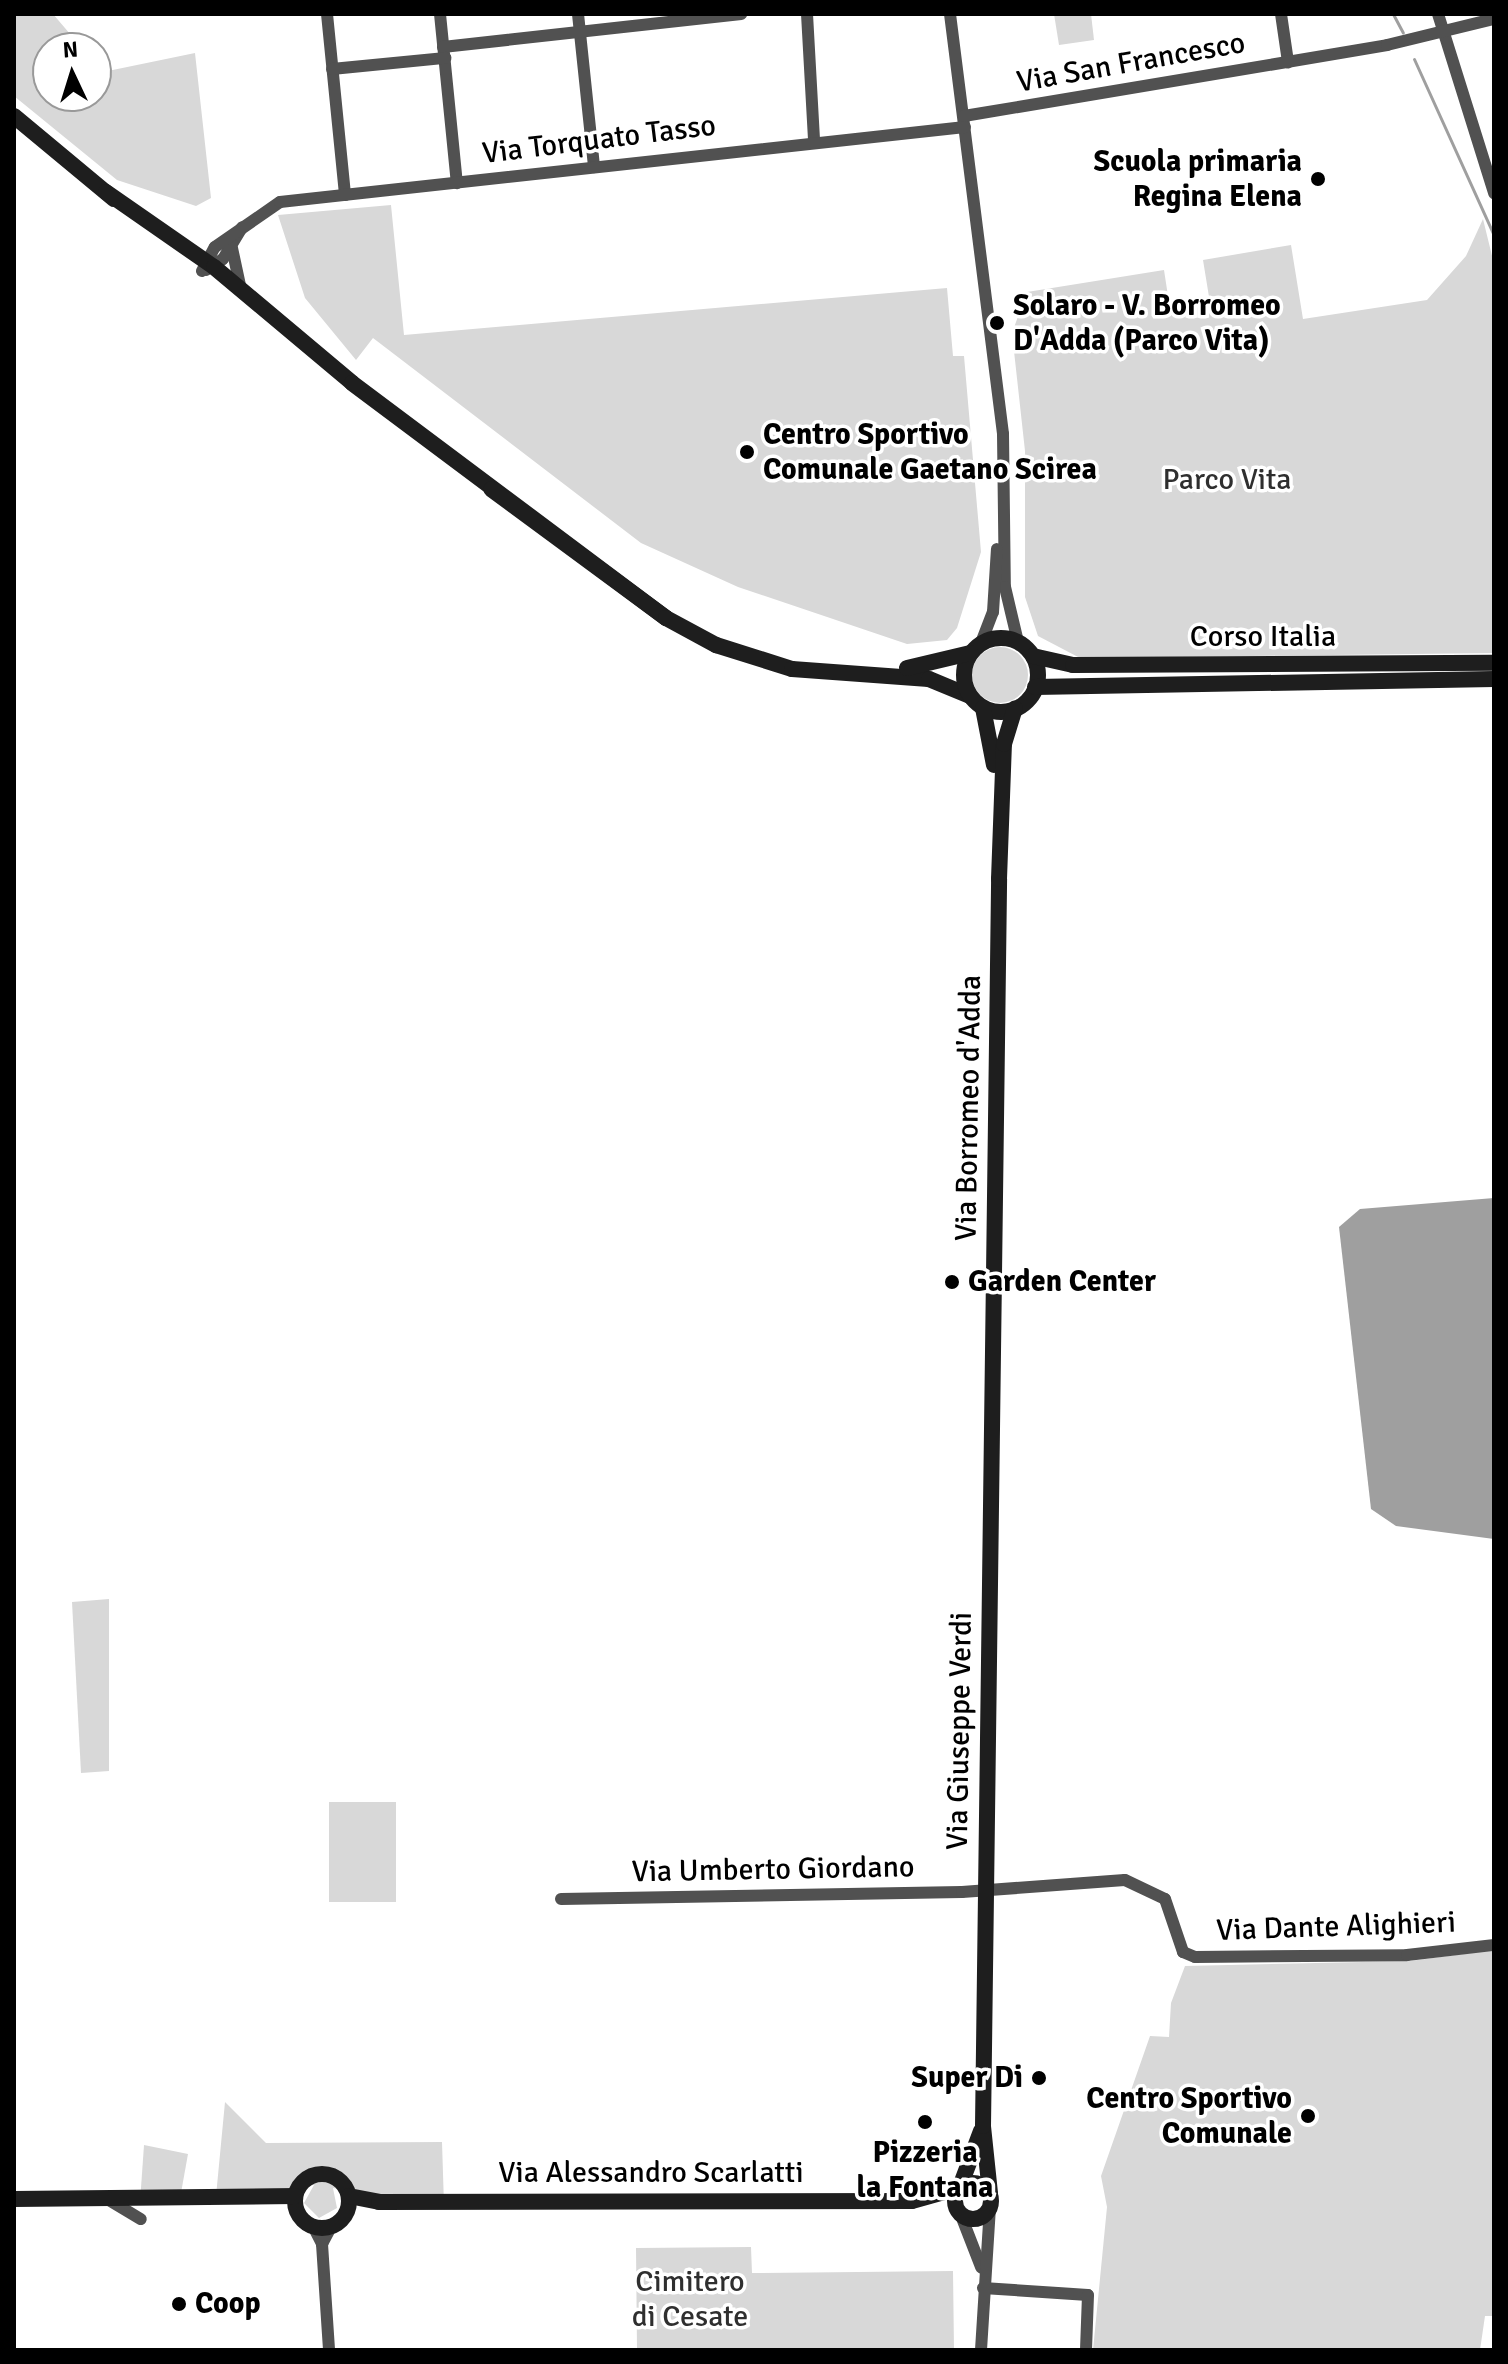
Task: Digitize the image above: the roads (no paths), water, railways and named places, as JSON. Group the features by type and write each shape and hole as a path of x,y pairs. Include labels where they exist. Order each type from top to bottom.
{"street":[{"path":"327,14 345,195"},
{"path":"440,14 457,183"},
{"path":"578,14 594,167"},
{"path":"332,69 579,32 741,14"},
{"path":"807,14 814,141"},
{"path":"106,192 187,248 302,343 491,489 666,618 765,661 817,673 929,679 977,702 1015,709 1035,687 1033,656 1018,642 1005,587 1003,434 950,14"},
{"path":"1281,14 1288,62"},
{"path":"1438,14 1441,33 1494,193"},
{"name":"Via San Francesco","path":"964,122 1441,33 1494,19"},
{"path":"14,116 106,192 241,290 302,343"},
{"name":"Via Torquato Tasso","path":"207,266 215,247 269,204 964,122"},
{"path":"207,266 232,248 246,221"},
{"path":"187,248 215,247"},
{"path":"232,248 241,290"},
{"path":"977,702 963,674 995,603 1003,434"},
{"path":"765,661 923,668 976,648 1018,642"},
{"name":"Corso Italia","path":"1033,656 1071,665 1494,663"},
{"name":"Corso Italia","path":"1035,687 1494,679"},
{"name":"Via Borromeo d'Adda","path":"977,702 993,738 999,879"},
{"name":"Via Borromeo d'Adda","path":"993,1338 999,879 1004,744 1015,709"},
{"name":"Via Giuseppe Verdi","path":"981,2350 990,2200 983,2126 993,1338"},
{"name":"Via Dante Alighieri","path":"986,1889 1145,1884 1165,1899 1183,1952 1195,1957 1407,1955 1494,1945"},
{"name":"Via Umberto Giordano","path":"561,1899 986,1889"},
{"name":"Via Giuseppe Verdi","path":"960,2186 983,2126"},
{"path":"296,2204 318,2174 337,2179 348,2203 323,2227 321,2296 329,2350"},
{"path":"984,2184 990,2200 983,2218 962,2216 960,2186 984,2184"},
{"name":"Via Alessandro Scarlatti","path":"348,2203 923,2200 960,2186"},
{"path":"14,2199 296,2204 323,2227"},
{"path":"109,2200 141,2219"},
{"name":"Via Alessandro Scarlatti","path":"923,2200 962,2216"},
{"name":"Via Giuseppe Verdi","path":"962,2216 983,2281"},
{"path":"983,2281 1088,2295 1086,2350"}],"waterway":[{"path":"1393,14 1403,33"},
{"path":"1414,59 1494,235"}],"place":[{"name":"Scuola primaria Regina Elena","path":"1318,179"},
{"name":"Solaro - V. Borromeo D'Adda (Parco Vita)","path":"997,323"},
{"name":"Centro Sportivo Comunale Gaetano Scirea","path":"747,452"},
{"name":"Garden Center","path":"952,1282"},
{"name":"Super Di","path":"1039,2078"},
{"name":"Centro Sportivo Comunale","path":"1308,2116"},
{"name":"Pizzeria la Fontana","path":"925,2122"},
{"name":"Coop","path":"179,2304"}],"park label":[{"name":"Parco Vita","path":"1227,480"},
{"name":"Cimitero di Cesate","path":"690,2299"}]}
